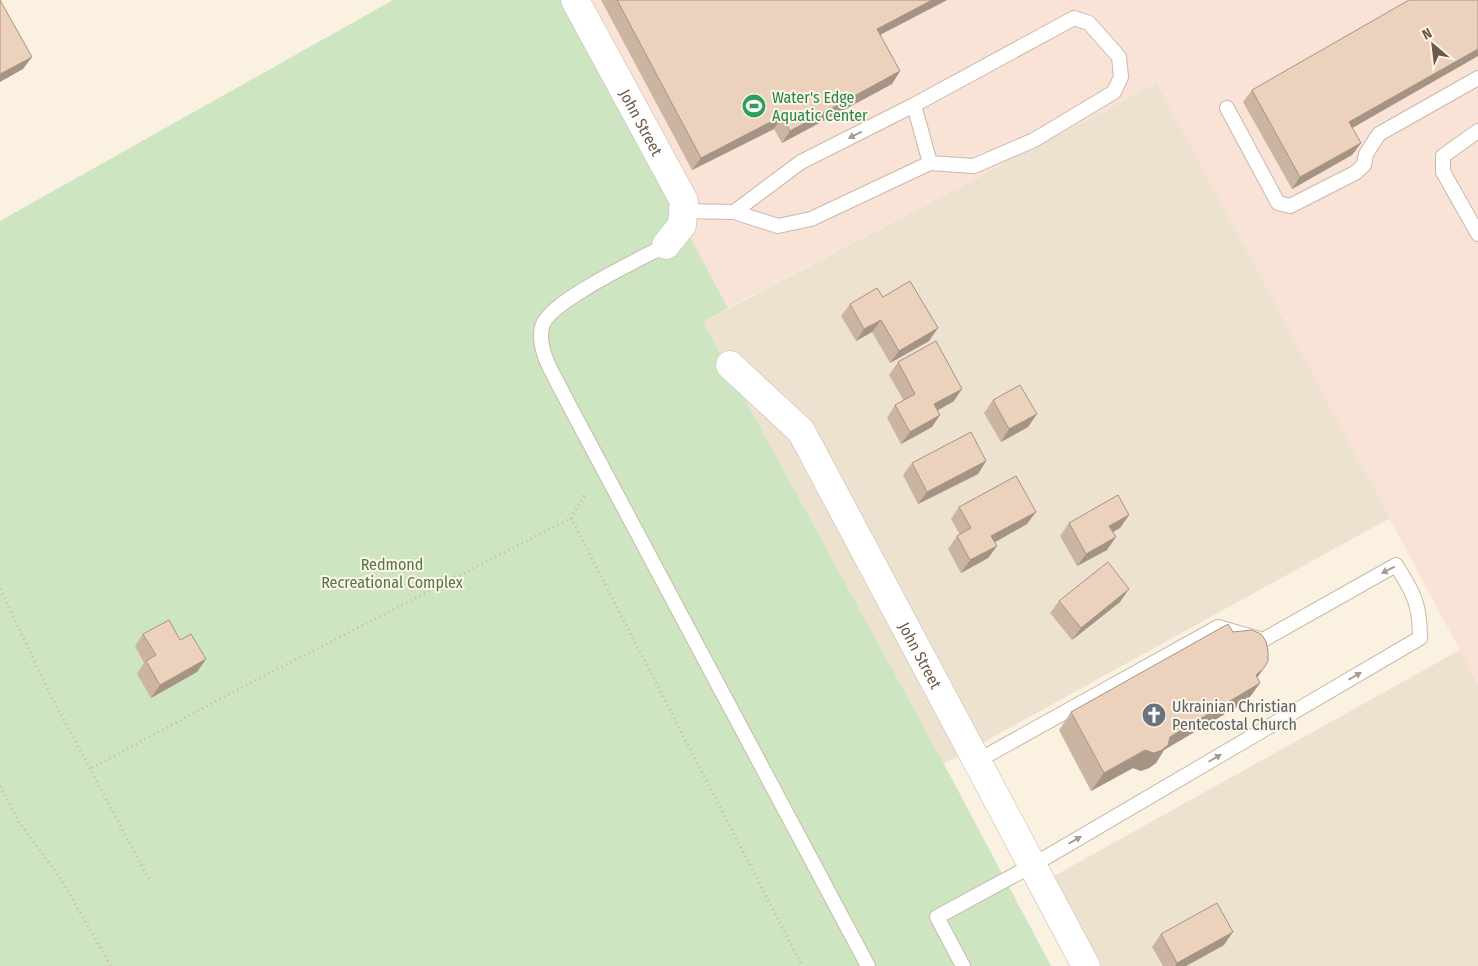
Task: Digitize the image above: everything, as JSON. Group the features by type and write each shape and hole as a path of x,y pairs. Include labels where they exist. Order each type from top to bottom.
{"street":[{"name":"John Street","path":"575,0 684,201 683,211"},
{"path":"666,245 682,226 683,211"},
{"name":"John Street","path":"730,365 801,431 1086,966"}],"lane":[{"path":"683,211 734,212 778,226 811,219 930,163 974,166 1034,140 1114,92 1121,77 1119,57 1089,23 1074,18 914,105 801,162 734,212"},
{"path":"1227,108 1278,203 1290,206 1360,169 1364,165 1366,154 1379,134 1478,78"},
{"path":"914,105 930,163"},
{"path":"1478,131 1443,156 1443,172 1478,234"},
{"path":"666,245 565,300 549,315 542,327 543,349 568,403 868,966"},
{"path":"963,966 937,917 1032,865 1420,638 1420,614 1411,589 1396,565 1263,640 1218,627 977,761"}],"path":[{"path":"92,768 231,693 571,518 584,494"},
{"path":"571,518 802,966"},
{"path":"0,590 51,696 92,768 150,881"},
{"path":"0,786 20,822 61,879 112,966"}],"shaded area":[{"path":"563,0 1478,0 1478,684 1157,83 728,308"},
{"path":"1157,83 1390,518 944,764 703,322"},
{"path":"1460,650 1478,684 1478,966 1101,966 1054,876"}],"green space":[{"name":"Redmond Recreational Complex","path":"393,0 563,0 728,308 703,322 944,764 1051,966 0,966 0,221"}],"building":[{"path":"0,0 32,57 0,74"},
{"name":"Water's Edge Aquatic Center","path":"617,0 932,0 877,29 900,71 790,131 782,116 701,158"},
{"path":"1409,0 1478,0 1478,49 1349,122 1361,143 1300,177 1252,90"},
{"path":"910,281 938,328 899,351 881,320 864,329 850,304 877,288 883,297"},
{"path":"936,341 962,389 934,404 940,415 910,432 895,405 915,394 898,362"},
{"path":"1020,385 1037,414 1009,429 993,400"},
{"path":"971,432 986,461 927,492 912,463"},
{"path":"1016,476 1036,512 991,536 997,546 970,560 957,536 971,528 959,507"},
{"path":"1118,495 1129,515 1109,526 1116,537 1086,554 1069,523"},
{"path":"1108,562 1129,589 1081,628 1059,601"},
{"path":"169,620 180,640 191,634 206,659 160,685 146,661 156,655 143,634"},
{"name":"Ukrainian Christian Pentecostal Church","path":"1228,624 1233,632 1252,630 1261,634 1266,641 1268,661 1264,668 1256,675 1260,683 1170,737 1168,745 1162,750 1154,753 1145,750 1104,773 1071,712"},
{"path":"1217,903 1233,932 1177,963 1161,934"}],"place":[{"name":"Water's Edge Aquatic Center","path":"754,106"},
{"name":"Ukrainian Christian Pentecostal Church","path":"1154,715"}]}
